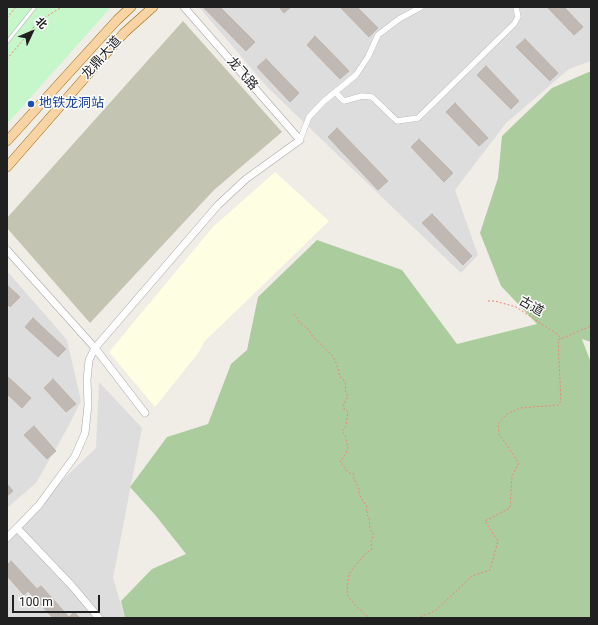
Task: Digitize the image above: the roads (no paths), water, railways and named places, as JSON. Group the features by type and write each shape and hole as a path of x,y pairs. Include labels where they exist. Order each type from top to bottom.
{"main road":[{"name":"龙鼎大道","path":"7,141 117,20 131,7"},
{"name":"龙鼎大道","path":"7,167 124,33 153,7"}],"street":[{"name":"龙飞路","path":"184,7 300,140"},
{"path":"7,538 39,505 75,456 85,433 88,405 88,360 95,348 218,205 246,179 300,140 309,117 335,92 356,75 368,57 378,35 399,19 421,7"},
{"path":"335,92 344,101 362,96 372,97 397,121 418,118 514,24 518,17 516,7"},
{"path":"7,250 95,348 145,413"},
{"path":"17,528 73,587 99,618"}],"lane":[{"path":"7,42 35,7"}],"place":[{"name":"地铁龙洞站","path":"31,104"}]}
